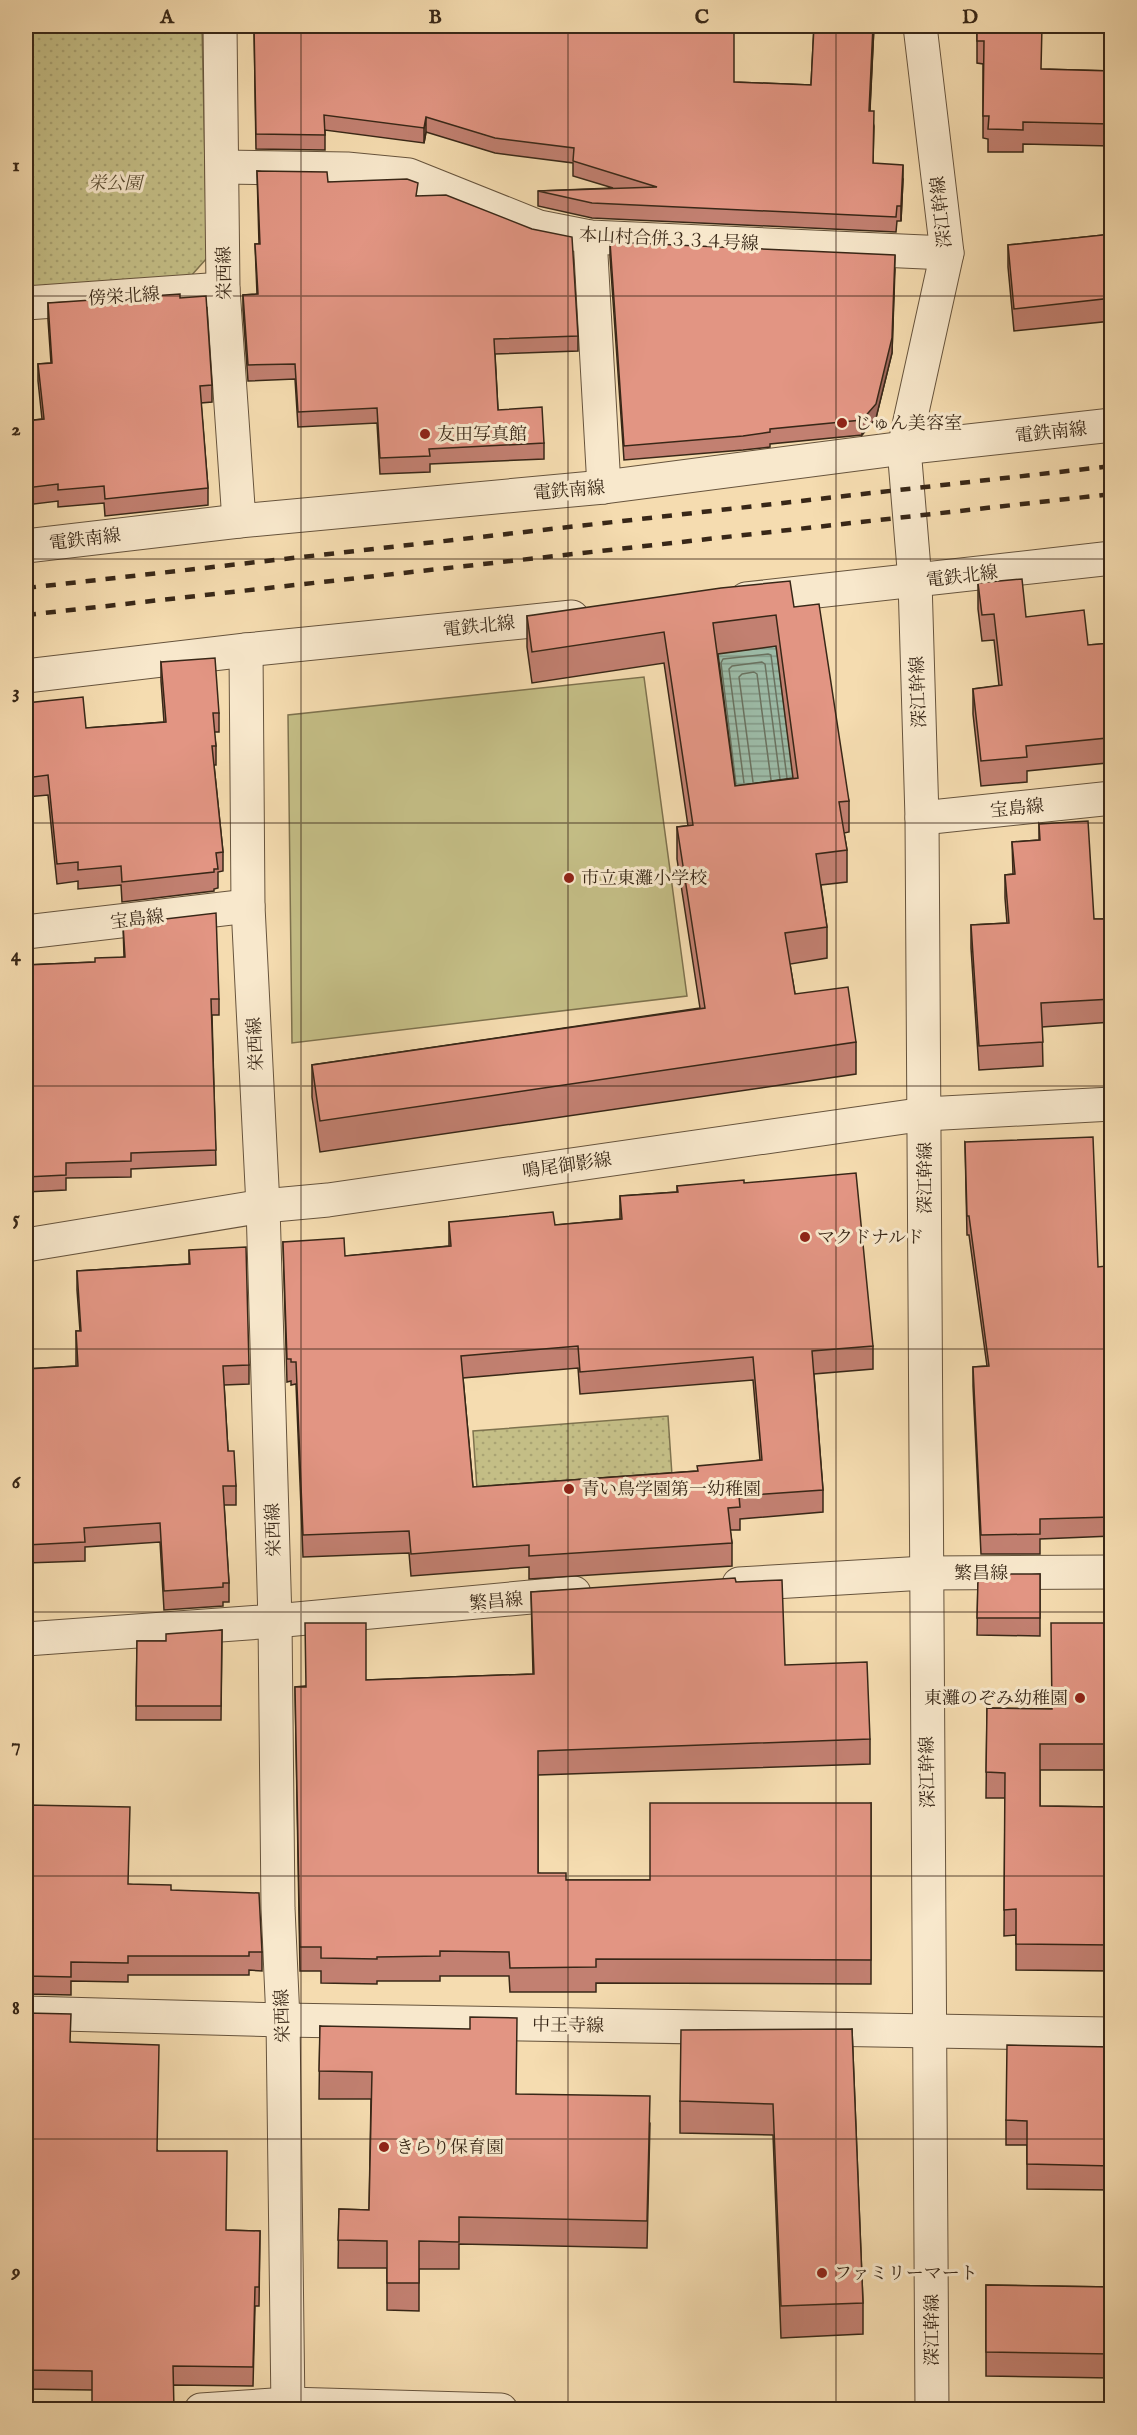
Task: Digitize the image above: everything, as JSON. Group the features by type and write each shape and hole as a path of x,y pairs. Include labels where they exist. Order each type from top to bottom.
{"street":[{"name":"栄西線","path":"220,26 223,289 239,520"},
{"name":"深江幹線","path":"920,26 946,253 904,448 915,581 922,818 932,2409"},
{"name":"本山村合併３３４号線","path":"223,167 347,169 409,175 539,227 590,237 946,253"},
{"path":"590,237 604,487"},
{"name":"傍栄北線","path":"26,303 223,289"},
{"name":"電鉄南線","path":"26,546 239,520 604,487 904,448 1112,425"},
{"name":"電鉄北線","path":"715,602 1112,558"},
{"name":"電鉄北線","path":"26,676 246,650 598,614"},
{"name":"栄西線","path":"246,650 248,906 263,1206 275,1621 288,2407"},
{"name":"宝島線","path":"922,818 1112,798"},
{"name":"宝島線","path":"26,932 248,906"},
{"name":"鳴尾御影線","path":"26,1245 263,1206 328,1200 925,1114 1112,1104"},
{"name":"繁昌線","path":"714,1585 925,1573 1112,1572"},
{"name":"繁昌線","path":"26,1639 275,1621 608,1592"},
{"name":"中王寺線","path":"26,2013 283,2020 1112,2034"},
{"path":"201,2409 288,2407 501,2409"}],"green space":[{"name":"栄公園","path":"26,26 202,26 207,258 190,277 26,288"},
{"path":"644,677 687,996 292,1043 288,715"},
{"path":"668,1416 673,1490 478,1504 473,1431"}],"water":[{"path":"776,646 798,809 735,817 713,654"}],"building":[{"path":"254,26 734,26 734,82 811,85 814,26 873,26 869,111 874,111 873,163 903,165 901,206 897,206 896,217 592,203 538,191 657,187 573,161 574,148 495,138 426,117 424,128 324,115 325,135 256,134"},
{"path":"977,26 1042,26 1041,69 1112,71 1111,124 1023,122 1023,130 988,129 989,116 983,116 984,41 977,41"},
{"path":"257,171 327,172 328,182 407,179 418,183 416,196 446,195 532,229 572,237 578,336 494,339 498,410 542,407 544,443 429,449 430,456 380,458 377,408 298,412 295,364 248,365 243,295 258,294 255,244 260,244"},
{"path":"1112,234 1112,298 1014,309 1008,245"},
{"path":"610,242 895,255 892,338 876,404 862,420 770,429 770,432 743,436 624,446"},
{"path":"180,294 180,298 206,296 212,385 200,386 208,488 105,499 104,486 58,490 58,484 26,488 26,421 44,419 38,364 52,363 48,303"},
{"path":"1022,579 1026,617 1084,610 1088,645 1112,643 1112,723 1105,724 1107,738 1026,746 1027,757 981,761 973,689 1002,685 994,614 982,615 978,583"},
{"path":"790,581 794,607 819,604 849,801 839,802 847,850 816,854 827,927 785,933 795,994 848,987 856,1042 320,1121 312,1065 705,1008 677,827 693,825 664,632 532,652 527,616 721,588","holes":["776,615 798,778 735,786 713,623"]},
{"path":"215,658 219,713 213,713 216,746 212,746 223,852 216,853 218,869 214,869 214,872 122,882 121,866 78,870 78,862 57,864 48,775 26,778 26,703 83,697 86,728 166,722 161,662"},
{"path":"1088,821 1094,919 1112,919 1112,999 1041,1003 1043,1042 979,1046 971,925 1009,923 1005,875 1015,874 1012,842 1040,840 1039,824"},
{"path":"216,913 219,999 211,999 216,1150 131,1153 131,1161 66,1163 66,1175 26,1177 26,965 95,962 95,958 125,957 123,924"},
{"path":"1093,1137 1098,1267 1106,1266 1108,1348 1112,1348 1112,1517 1040,1519 1040,1534 981,1535 973,1367 989,1366 969,1216 967,1216 965,1142"},
{"path":"856,1173 873,1346 812,1351 823,1490 739,1496 740,1507 728,1508 732,1543 529,1556 529,1545 411,1554 409,1531 303,1535 296,1362 287,1359 283,1242 344,1238 345,1256 451,1246 449,1222 553,1212 555,1225 622,1219 620,1196 678,1192 677,1186 744,1180 744,1183","holes":["578,1346 580,1372 753,1357 762,1460 697,1466 698,1471 473,1487 461,1356"]},
{"path":"246,1247 249,1365 223,1366 228,1451 234,1451 236,1486 223,1486 229,1583 223,1583 223,1587 164,1591 160,1523 84,1528 85,1542 26,1545 26,1369 78,1366 76,1331 81,1331 77,1271 190,1264 189,1250"},
{"path":"982,1574 1040,1574 1040,1618 977,1618 978,1579 982,1579"},
{"path":"735,1578 736,1582 782,1580 785,1665 867,1662 870,1739 538,1751 538,1873 566,1873 566,1880 650,1880 650,1803 871,1803 871,1960 596,1959 596,1967 510,1968 509,1952 440,1951 440,1956 377,1957 377,1959 321,1958 321,1947 300,1947 295,1687 306,1687 305,1623 366,1623 366,1680 534,1674 531,1592"},
{"path":"1051,1623 1112,1623 1112,1744 1040,1744 1040,1806 1111,1807 1112,1945 1016,1944 1016,1909 1004,1910 1005,1773 986,1772 987,1708 1052,1709"},
{"path":"222,1630 221,1706 136,1706 137,1641 166,1641 166,1634"},
{"path":"26,1805 130,1807 128,1884 171,1885 171,1890 259,1893 262,1952 249,1952 249,1956 128,1956 128,1963 71,1962 71,1977 26,1976"},
{"path":"26,2013 71,2014 70,2042 159,2045 157,2151 227,2151 226,2230 260,2231 259,2287 255,2287 253,2367 173,2366 174,2409 92,2409 92,2371 26,2370"},
{"path":"470,2017 517,2018 516,2094 650,2096 647,2221 459,2217 459,2242 419,2241 419,2283 387,2283 387,2241 338,2240 339,2209 369,2210 372,2072 319,2071 320,2026 470,2029"},
{"path":"852,2029 863,2303 781,2306 773,2104 680,2101 681,2030"},
{"path":"1007,2045 1112,2047 1112,2166 1027,2164 1027,2121 1006,2120"},
{"path":"986,2285 1112,2287 1112,2354 986,2352"}],"railway":[{"path":"26,588 1112,466"},
{"path":"26,615 1112,494"}],"place":[{"name":"じゅん美容室","path":"842,423"},
{"name":"友田写真館","path":"425,434"},
{"name":"市立東灘小学校","path":"569,878"},
{"name":"マクドナルド","path":"805,1237"},
{"name":"青い鳥学園第一幼稚園","path":"569,1489"},
{"name":"東灘のぞみ幼稚園","path":"1080,1698"},
{"name":"きらり保育園","path":"384,2147"},
{"name":"ファミリーマート","path":"822,2273"}]}
